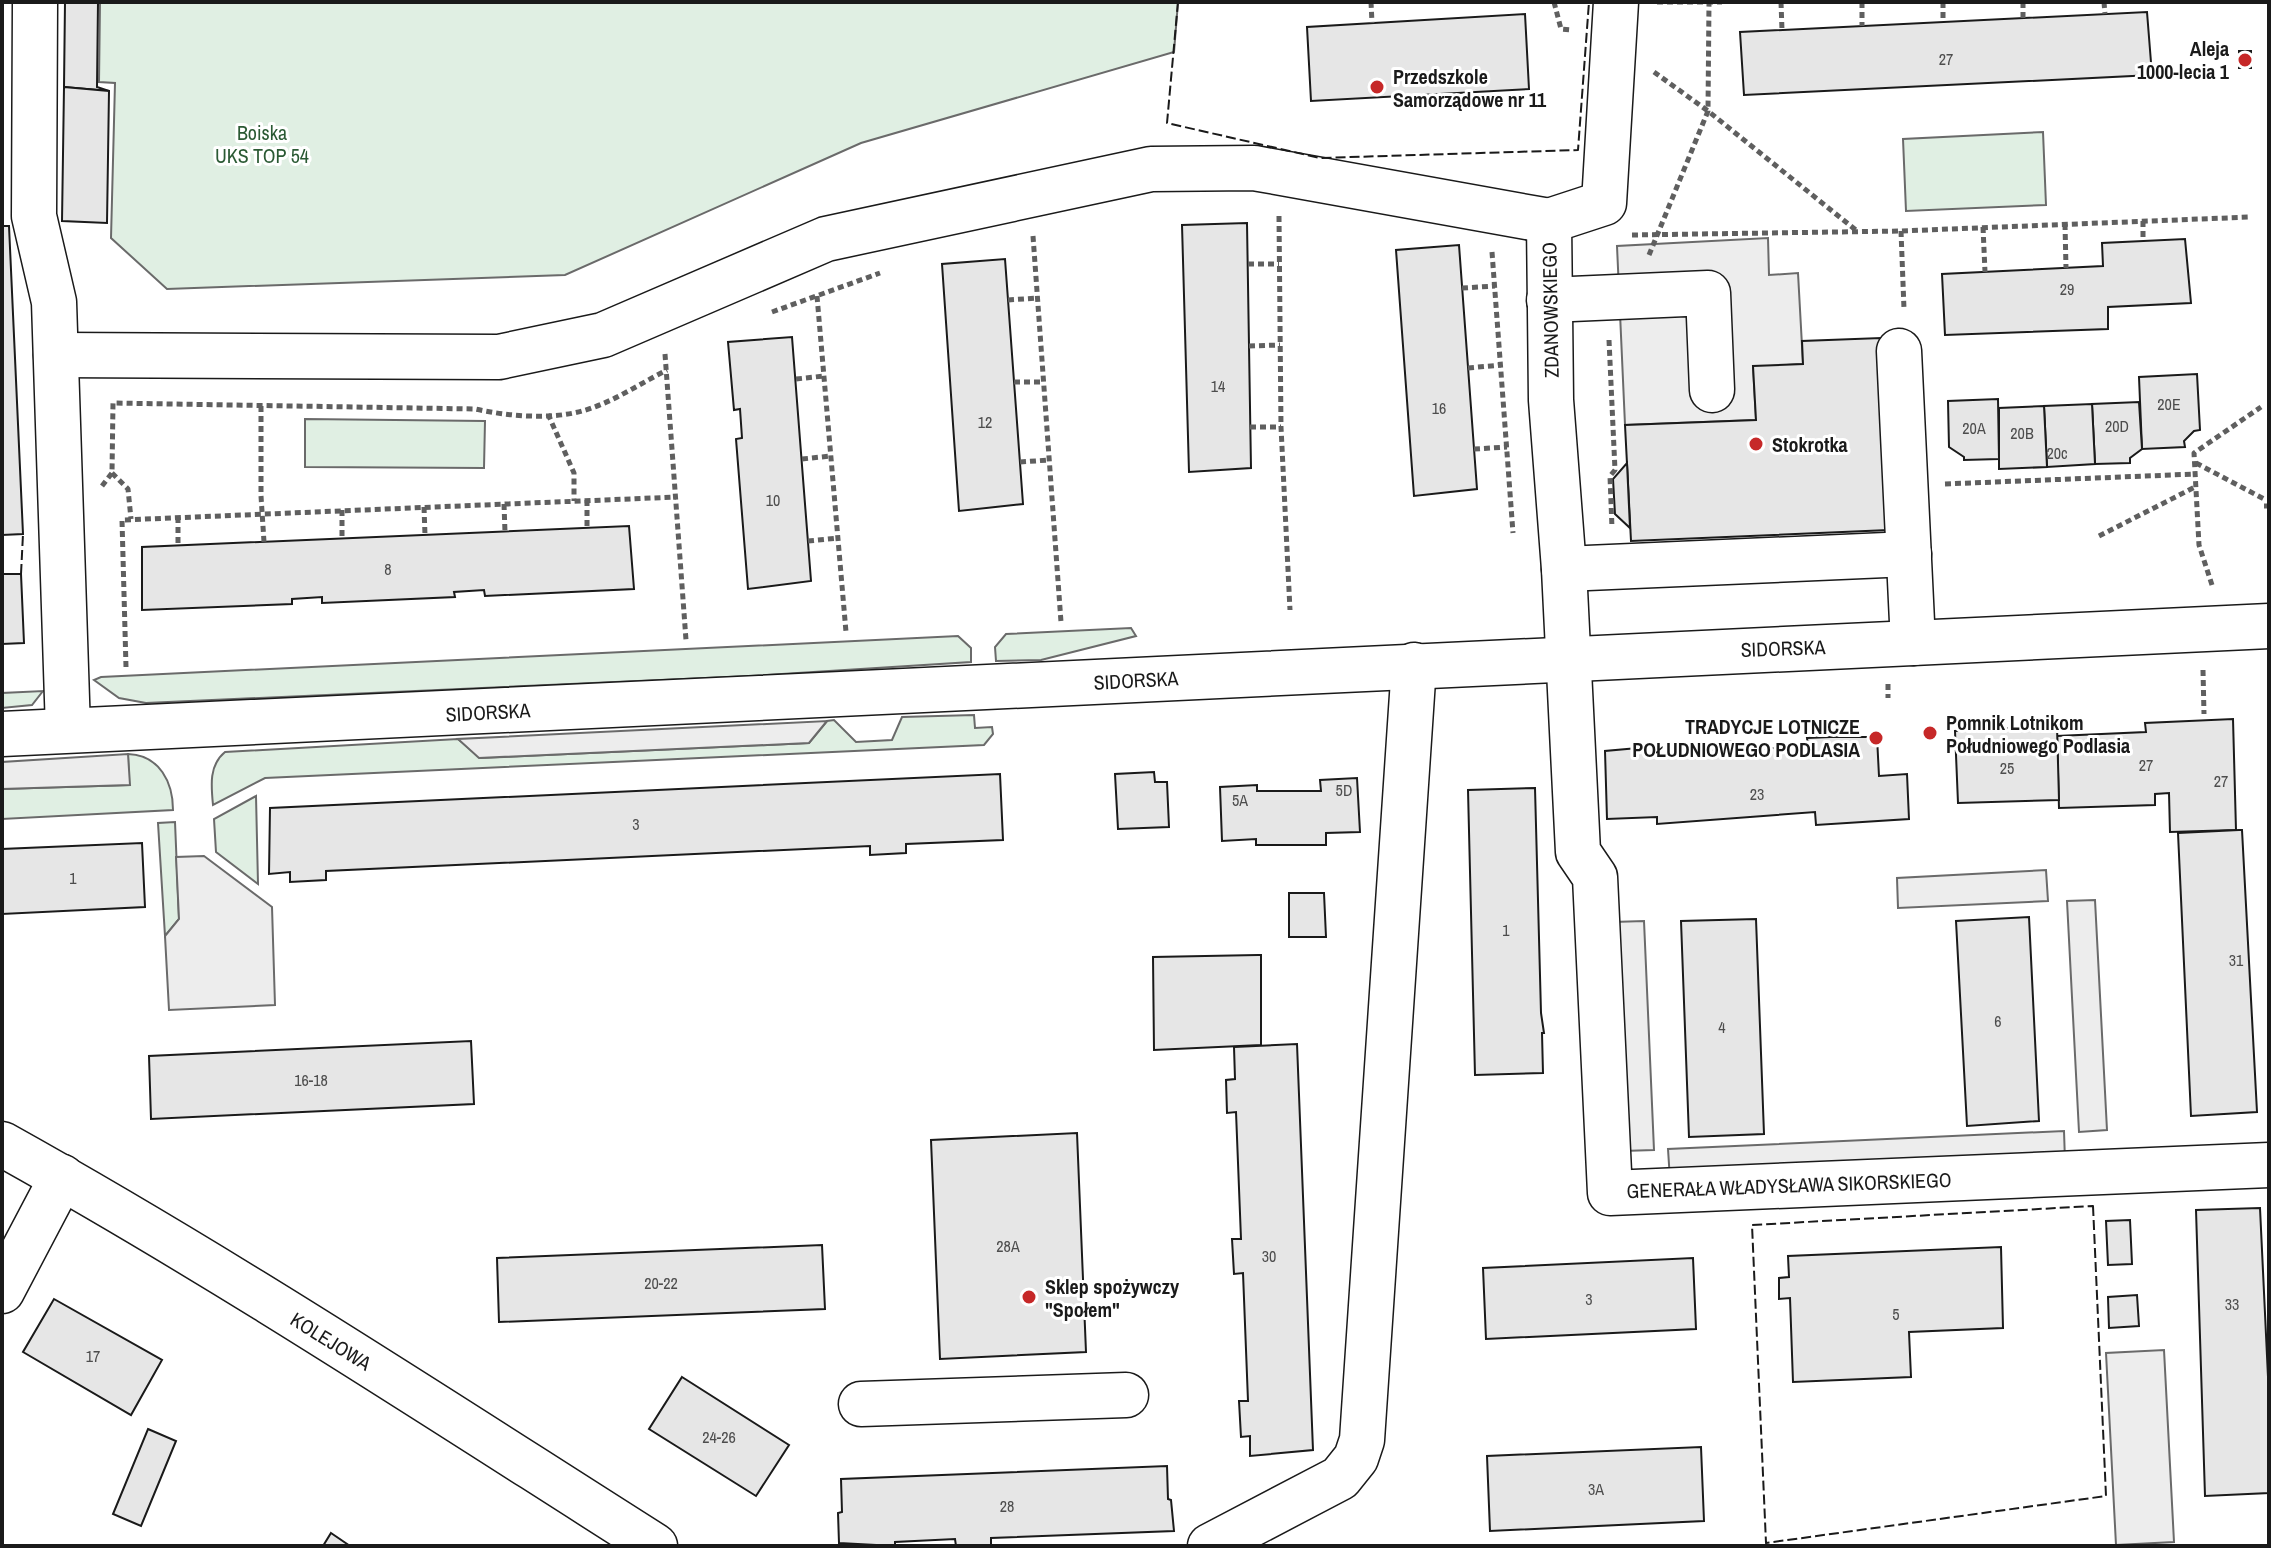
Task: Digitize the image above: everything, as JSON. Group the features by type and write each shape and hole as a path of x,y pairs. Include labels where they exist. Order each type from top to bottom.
{"street":[{"path":"35,2 18,217 54,302 68,730"},
{"name":"ZDANOWSKIEGO","path":"1569,658 1551,400 1549,221 1604,203 1616,2"},
{"path":"56,355 499,357 603,335 826,239 1151,169 1254,168 1549,221"},
{"path":"1549,300 1708,293 1712,390"},
{"path":"1899,351 1913,643"},
{"path":"1564,569 1909,554"},
{"name":"SIDORSKA","path":"2,734 2269,626"},
{"name":"GENERAŁA WŁADYSŁAWA SIKORSKIEGO","path":"1569,658 1578,852 1595,877 1610,1193 2269,1165"},
{"path":"1210,1546 1340,1478 1356,1458 1362,1440 1414,665"},
{"name":"KOLEJOWA","path":"2,1144 62,1177 338,1345 655,1546"},
{"path":"2,1291 62,1177"},
{"path":"861,1404 1126,1395"}],"path":[{"path":"1371,2 1372,23"},
{"path":"1616,2 1722,2"},
{"path":"1620,567 1612,529 1610,476 1615,470 1619,297 1658,235 1708,111 1709,2"},
{"path":"1781,2 1782,30"},
{"path":"1862,2 1862,26"},
{"path":"1943,2 1943,22"},
{"path":"2023,2 2023,18"},
{"path":"2104,2 2105,14"},
{"path":"1613,57 1632,57 1708,111 1858,231"},
{"path":"1279,211 1281,427 1290,610"},
{"path":"1618,235 1901,231 2250,217"},
{"path":"2143,221 2143,241"},
{"path":"2065,224 2066,268"},
{"path":"1983,227 1985,272"},
{"path":"1032,229 1061,622"},
{"path":"1899,351 1906,344 1901,231"},
{"path":"1492,247 1513,533"},
{"path":"1248,264 1279,264"},
{"path":"762,315 886,271"},
{"path":"1462,288 1495,286"},
{"path":"817,296 846,632"},
{"path":"1008,300 1038,298"},
{"path":"1249,346 1280,345"},
{"path":"665,350 686,640"},
{"path":"1468,368 1501,365"},
{"path":"93,499 112,473 113,403 475,409 513,417 579,412 667,370"},
{"path":"796,379 824,376"},
{"path":"1014,382 1043,382"},
{"path":"261,406 264,542"},
{"path":"2212,585 2199,545 2194,453 2261,407"},
{"path":"548,414 574,473 574,501"},
{"path":"1250,427 1281,427"},
{"path":"1474,449 1507,447"},
{"path":"802,459 831,456"},
{"path":"1020,462 1049,460"},
{"path":"2195,463 2265,504"},
{"path":"112,473 128,489 131,519"},
{"path":"1906,486 2196,474"},
{"path":"2099,536 2197,486"},
{"path":"126,667 122,520 676,497"},
{"path":"587,500 587,528"},
{"path":"504,504 505,532"},
{"path":"424,507 425,535"},
{"path":"342,510 342,538"},
{"path":"178,517 178,545"},
{"path":"808,541 838,538"},
{"path":"2203,669 2204,714"},
{"path":"1888,683 1888,698"}],"green space":[{"name":"Boiska UKS TOP 54","path":"100,2 1178,2 1174,52 861,143 565,275 167,289 111,238 115,83 99,82"},
{"path":"2043,132 2046,205 1906,211 1903,139"},
{"path":"305,419 485,421 484,468 305,467"},
{"path":"1131,628 1136,636 1041,660 996,661 995,647 1006,634"},
{"path":"958,636 971,648 971,662 751,676 146,703 119,698 94,680 101,677"},
{"path":"43,691 32,705 2,708 2,693"},
{"path":"974,715 975,728 992,727 993,734 984,745 265,778 213,805 214,769 225,752 458,739 480,758 809,743 827,721 834,720 856,742 892,740 902,717"},
{"path":"128,754 149,759 162,772 170,790 173,810 2,819 2,789 129,785"},
{"path":"256,796 258,884 216,852 214,819"},
{"path":"175,822 179,919 165,936 158,823"}],"shaded area":[{"path":"1768,238 1769,275 1798,273 1803,364 1753,367 1756,420 1625,425 1617,246"},
{"path":"827,721 809,743 479,758 458,739"},
{"path":"128,754 130,785 2,789 2,762"},
{"path":"204,856 272,907 275,1005 169,1010 165,936 179,919 176,857"},
{"path":"2046,870 2048,901 1898,908 1897,878"},
{"path":"2095,900 2107,1130 2079,1132 2067,901"},
{"path":"1644,921 1654,1150 1623,1151 1613,922"},
{"path":"2064,1131 2065,1161 1670,1180 1668,1149"},
{"path":"2164,1350 2174,1542 2116,1545 2106,1353"}],"building":[{"path":"65,2 98,2 97,87 109,91 64,87"},
{"path":"2147,12 2152,75 1744,95 1740,32"},
{"path":"1525,14 1529,89 1311,101 1307,27"},
{"name":"Aleja 1000-lecia 1","path":"2239,51 2251,51 2251,68 2239,68"},
{"path":"64,87 109,91 107,223 62,221"},
{"path":"1247,223 1251,468 1189,472 1182,225"},
{"path":"2,226 9,226 23,534 2,535"},
{"path":"2185,239 2191,303 2108,307 2108,329 1945,335 1942,274 2103,266 2102,243"},
{"path":"1459,245 1477,489 1414,496 1396,250"},
{"path":"1005,259 1023,504 959,511 942,264"},
{"path":"792,337 811,581 748,589 736,439 742,438 740,409 734,410 728,342"},
{"name":"Stokrotka","path":"1881,338 1889,530 1631,541 1625,425 1756,420 1753,366 1803,364 1802,341"},
{"path":"2197,374 2200,430 2194,431 2184,441 2185,447 2142,449 2139,377"},
{"path":"1998,399 1999,459 1964,460 1949,447 1948,401"},
{"path":"2139,402 2142,449 2130,458 2130,463 2095,464 2092,404"},
{"path":"2092,404 2095,464 2047,467 2044,406"},
{"path":"2044,406 2047,467 1999,469 1999,408"},
{"path":"1627,463 1630,528 1615,514 1613,479"},
{"path":"629,526 634,589 485,596 484,590 454,592 455,597 322,603 322,597 292,599 292,604 142,610 142,547"},
{"path":"2,574 21,574 24,643 2,644"},
{"path":"2233,719 2236,830 2170,832 2169,793 2155,794 2155,805 2059,808 2057,736 2146,732 2145,723"},
{"path":"2057,726 2059,800 1958,803 1955,731"},
{"path":"1877,737 1879,776 1907,774 1909,819 1816,825 1815,812 1657,824 1657,817 1607,819 1605,751 1660,746 1661,754 1719,750 1719,742 1742,741 1743,750 1808,746 1807,738"},
{"path":"1154,772 1155,782 1167,782 1169,827 1118,829 1115,774"},
{"path":"1000,774 1003,840 906,844 906,853 870,855 870,846 326,871 326,880 290,882 290,872 269,874 270,808"},
{"path":"1357,778 1360,832 1326,833 1326,845 1256,845 1256,839 1222,841 1220,787 1257,785 1257,791 1321,791 1320,780"},
{"path":"1535,788 1543,1073 1475,1075 1468,790"},
{"path":"2242,830 2257,1112 2191,1116 2178,833"},
{"path":"142,843 145,907 2,914 2,849"},
{"path":"1289,893 1324,893 1326,937 1289,937"},
{"path":"2029,917 2039,1121 1967,1126 1956,921"},
{"path":"1756,919 1764,1134 1689,1137 1681,921"},
{"path":"1261,955 1261,1045 1154,1050 1153,957"},
{"path":"471,1041 474,1104 151,1119 149,1056"},
{"path":"1297,1044 1313,1450 1250,1456 1250,1436 1241,1437 1239,1401 1248,1401 1243,1273 1234,1274 1232,1239 1241,1239 1236,1112 1227,1113 1226,1080 1235,1079 1234,1047"},
{"path":"1077,1133 1086,1352 940,1359 931,1140"},
{"path":"2260,1208 2269,1398 2269,1493 2205,1496 2196,1210"},
{"path":"2130,1220 2132,1264 2108,1265 2106,1221"},
{"path":"822,1245 825,1309 499,1322 497,1258"},
{"path":"2001,1247 2003,1328 1909,1332 1911,1377 1793,1382 1790,1298 1779,1299 1779,1278 1789,1277 1788,1256"},
{"path":"1693,1258 1696,1329 1486,1339 1483,1268"},
{"path":"2137,1295 2139,1326 2109,1328 2108,1297"},
{"path":"54,1299 162,1360 131,1415 23,1352"},
{"path":"682,1377 789,1445 756,1496 649,1429"},
{"path":"148,1429 176,1441 141,1526 113,1514"},
{"path":"1701,1447 1704,1521 1490,1531 1487,1456"},
{"path":"1167,1466 1168,1499 1171,1500 1174,1531 991,1538 991,1545 956,1546 955,1539 895,1542 895,1546 839,1543 841,1479"},
{"path":"331,1533 350,1546 323,1546"}],"fence":[{"path":"1178,2 1167,123 1320,158 1578,150 1589,2"},
{"path":"21,574 23,534"},
{"path":"2093,1206 2106,1496 1766,1543 1752,1225 2093,1206"}],"place":[{"name":"Aleja 1000-lecia 1","path":"2245,60"},
{"name":"Przedszkole Samorządowe nr 11","path":"1377,87"},
{"name":"Stokrotka","path":"1756,444"},
{"name":"Pomnik Lotnikom Południowego Podlasia","path":"1930,733"},
{"name":"TRADYCJE LOTNICZE POŁUDNIOWEGO PODLASIA","path":"1876,738"},
{"name":"Sklep spożywczy \"Społem\"","path":"1029,1297"}]}
